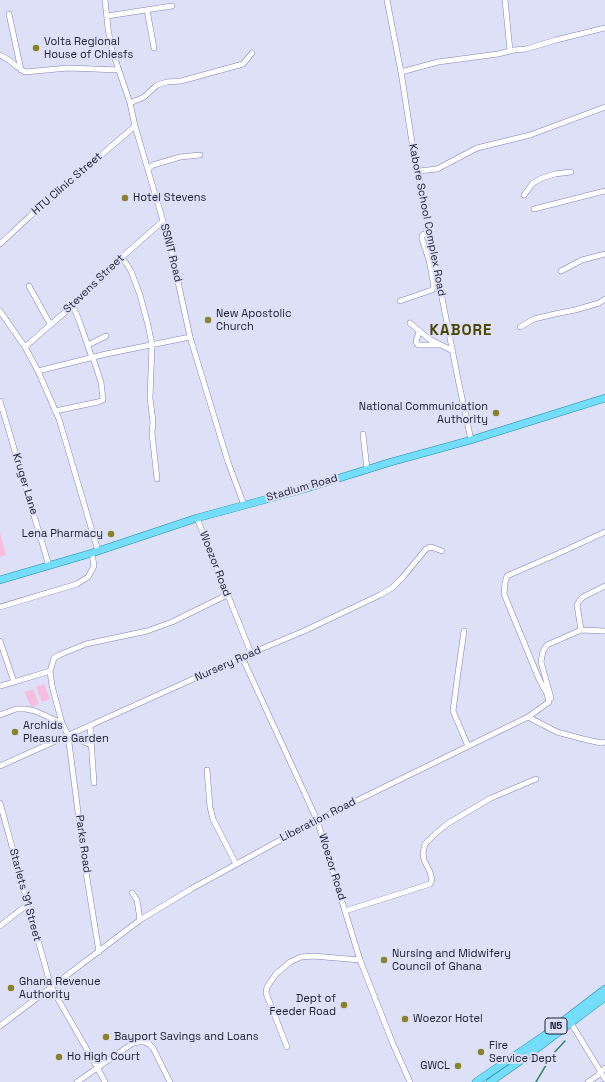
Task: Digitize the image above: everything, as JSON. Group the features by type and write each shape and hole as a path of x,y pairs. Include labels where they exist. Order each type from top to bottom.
{"main road":[{"name":"Stadium Road","path":"0,580 95,552 197,518 304,489 367,469 471,440 605,398"},
{"name":"N5","path":"476,1082 545,1035 605,989"},
{"name":"N5","path":"490,1082 605,997"}],"street":[{"name":"SSNIT Road","path":"105,0 111,47 130,103 135,126 172,254 190,337 223,449 244,505"},
{"name":"Kabore School Complex Road","path":"387,0 429,232 471,440"},
{"path":"505,0 510,50"},
{"path":"107,16 172,6"},
{"path":"147,10 154,48"},
{"path":"10,14 21,70"},
{"path":"401,72 438,62 498,54 510,50 526,49 605,28"},
{"path":"130,103 144,97 157,85 188,79 243,64 252,53"},
{"path":"0,55 10,60 25,72 68,68 119,70"},
{"path":"418,171 437,169 477,148 530,135 605,107"},
{"name":"HTU Clinic Street","path":"0,244 29,217 135,126"},
{"path":"148,169 161,162 180,157 200,156"},
{"path":"524,194 533,183 542,178 554,174 571,172"},
{"path":"534,209 605,191"},
{"name":"Stevens Street","path":"25,347 73,305 122,257 163,221"},
{"path":"400,302 432,290 434,286 429,260 422,239 422,236 429,232"},
{"path":"560,271 582,260 605,254"},
{"path":"122,257 132,272 140,295 152,345 150,398 157,479"},
{"path":"29,286 50,324"},
{"path":"520,327 534,319 575,310 605,299"},
{"path":"55,411 103,400 101,382 73,305"},
{"path":"0,311 25,347 38,371 55,411 95,552 94,566 88,577 77,584 0,607"},
{"path":"410,323 419,332 452,351"},
{"path":"419,332 416,341 417,344 442,345"},
{"path":"88,345 106,336"},
{"path":"38,371 122,350 190,337"},
{"name":"Kruger Lane","path":"0,402 49,566"},
{"path":"363,434 367,469"},
{"name":"Woezor Road","path":"197,518 251,654"},
{"path":"549,702 547,694 539,679 504,594 507,576 605,532"},
{"name":"Nursery Road","path":"0,766 242,657 304,631 380,595 392,588 403,577 426,549 430,547 442,551"},
{"path":"581,630 577,605 583,597 605,586"},
{"path":"0,686 50,671 54,658 59,654 86,644 147,631 172,622 227,595"},
{"path":"549,702 551,699 541,662 543,651 547,645 581,630 605,631"},
{"path":"464,631 453,711 468,746"},
{"path":"0,641 14,682"},
{"name":"Woezor Road","path":"242,657 317,820 360,960 393,1044 410,1082"},
{"name":"Parks Road","path":"50,671 52,686 62,723 69,735 85,866 98,952"},
{"name":"Liberation Road","path":"0,1026 140,920 191,889 317,820 528,717 549,702"},
{"path":"0,715 16,709 26,709 35,711 62,723"},
{"path":"528,717 557,732 602,743 605,742"},
{"path":"90,726 94,783"},
{"path":"69,735 91,745"},
{"path":"207,770 210,807 213,820 236,864"},
{"path":"345,911 430,884 432,880 424,860 423,853 425,844 434,835 447,824 492,798 536,779"},
{"name":"Starlets '91 Street","path":"0,803 51,987 104,1082"},
{"path":"132,893 138,900 140,920"},
{"path":"0,926 28,904"},
{"path":"287,1047 266,993 267,988 276,974 290,962 313,956 360,960"},
{"path":"571,1023 603,1070 605,1078"},
{"path":"77,1082 133,1043 139,1042 149,1044 170,1082"},
{"path":"588,1082 603,1070"}],"shaded area":[{"path":"0,533 6,555 0,557"},
{"path":"44,684 50,699 42,702 36,687"},
{"path":"33,689 39,704 31,707 25,692"}],"waterway":[{"path":"536,1082 552,1055 565,1041"}],"place":[{"name":"Volta Regional House of Chiesfs","path":"36,48"},
{"name":"Hotel Stevens","path":"125,198"},
{"name":"New Apostolic Church","path":"208,320"},
{"name":"National Communication Authority","path":"496,413"},
{"name":"Lena Pharmacy","path":"111,534"},
{"name":"Archids Pleasure Garden","path":"15,732"},
{"name":"Nursing and Midwifery Council of Ghana","path":"384,960"},
{"name":"Ghana Revenue Authority","path":"11,988"},
{"name":"Dept of Feeder Road","path":"344,1005"},
{"name":"Woezor Hotel","path":"405,1019"},
{"name":"Bayport Savings and Loans","path":"106,1037"},
{"name":"Fire Service Dept","path":"481,1052"},
{"name":"Ho High Court","path":"59,1057"},
{"name":"GWCL","path":"458,1066"}],"district":[{"name":"KABORE","path":"461,331"}]}
